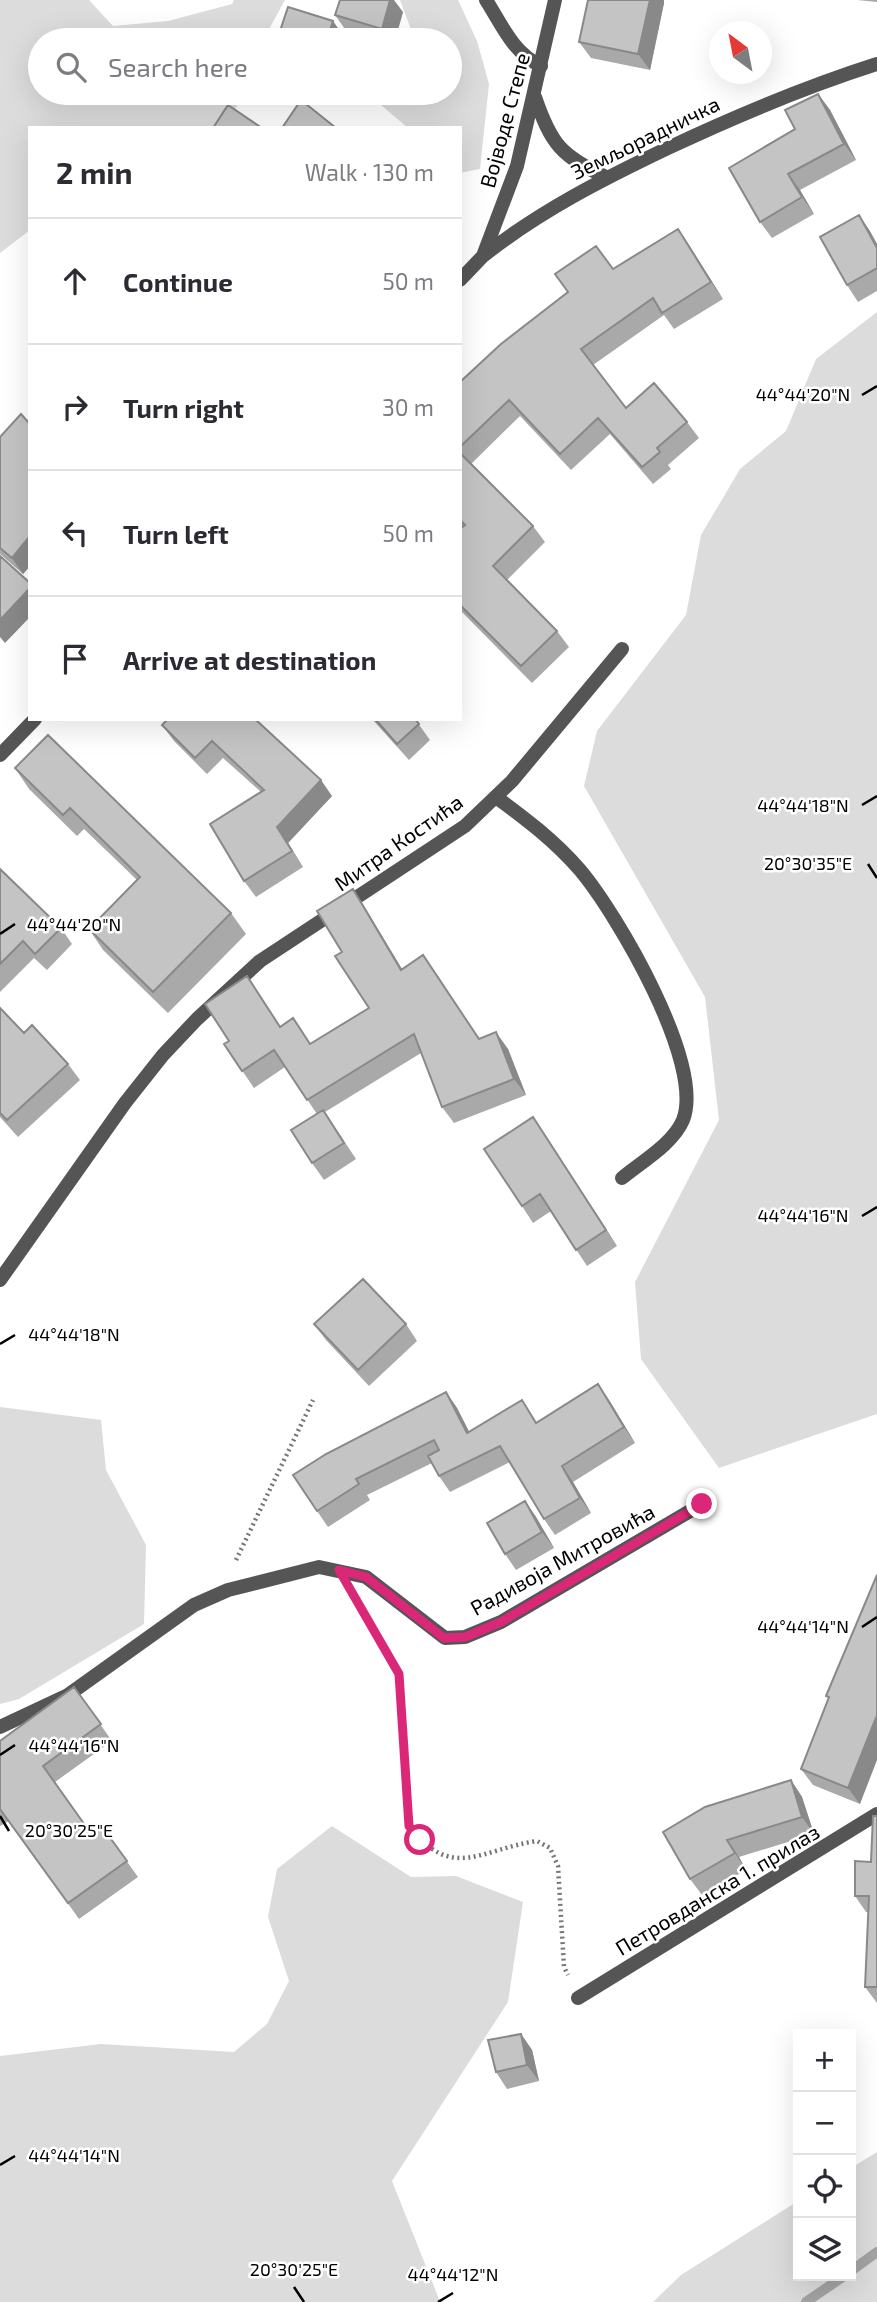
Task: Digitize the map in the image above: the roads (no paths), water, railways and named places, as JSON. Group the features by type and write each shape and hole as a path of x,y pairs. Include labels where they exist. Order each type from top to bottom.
{"street":[{"path":"486,0 510,41 523,55 541,66"},
{"name":"Војводе Степе","path":"462,278 483,256 517,166 555,0"},
{"name":"Земљорадничка","path":"483,256 545,212 606,177 747,111 877,64"},
{"path":"535,95 552,140 574,162 606,177"},
{"name":"Митра Костића","path":"0,1280 125,1103 163,1055 197,1019 260,961 443,842 496,797 622,649"},
{"path":"0,755 33,721"},
{"path":"496,797 541,830 580,871 616,922 652,989 677,1045 687,1080 683,1119 677,1131 622,1178"},
{"name":"Радивоја Митровића","path":"0,1727 68,1695 160,1627 194,1605 228,1590 319,1567 339,1570 366,1577 444,1638 465,1637 501,1622 702,1504"},
{"name":"Петровданска 1. прилаз","path":"578,1998 877,1814"}],"waterway":[{"path":"856,2267 877,2252"},
{"path":"806,2302 837,2281"}]}
